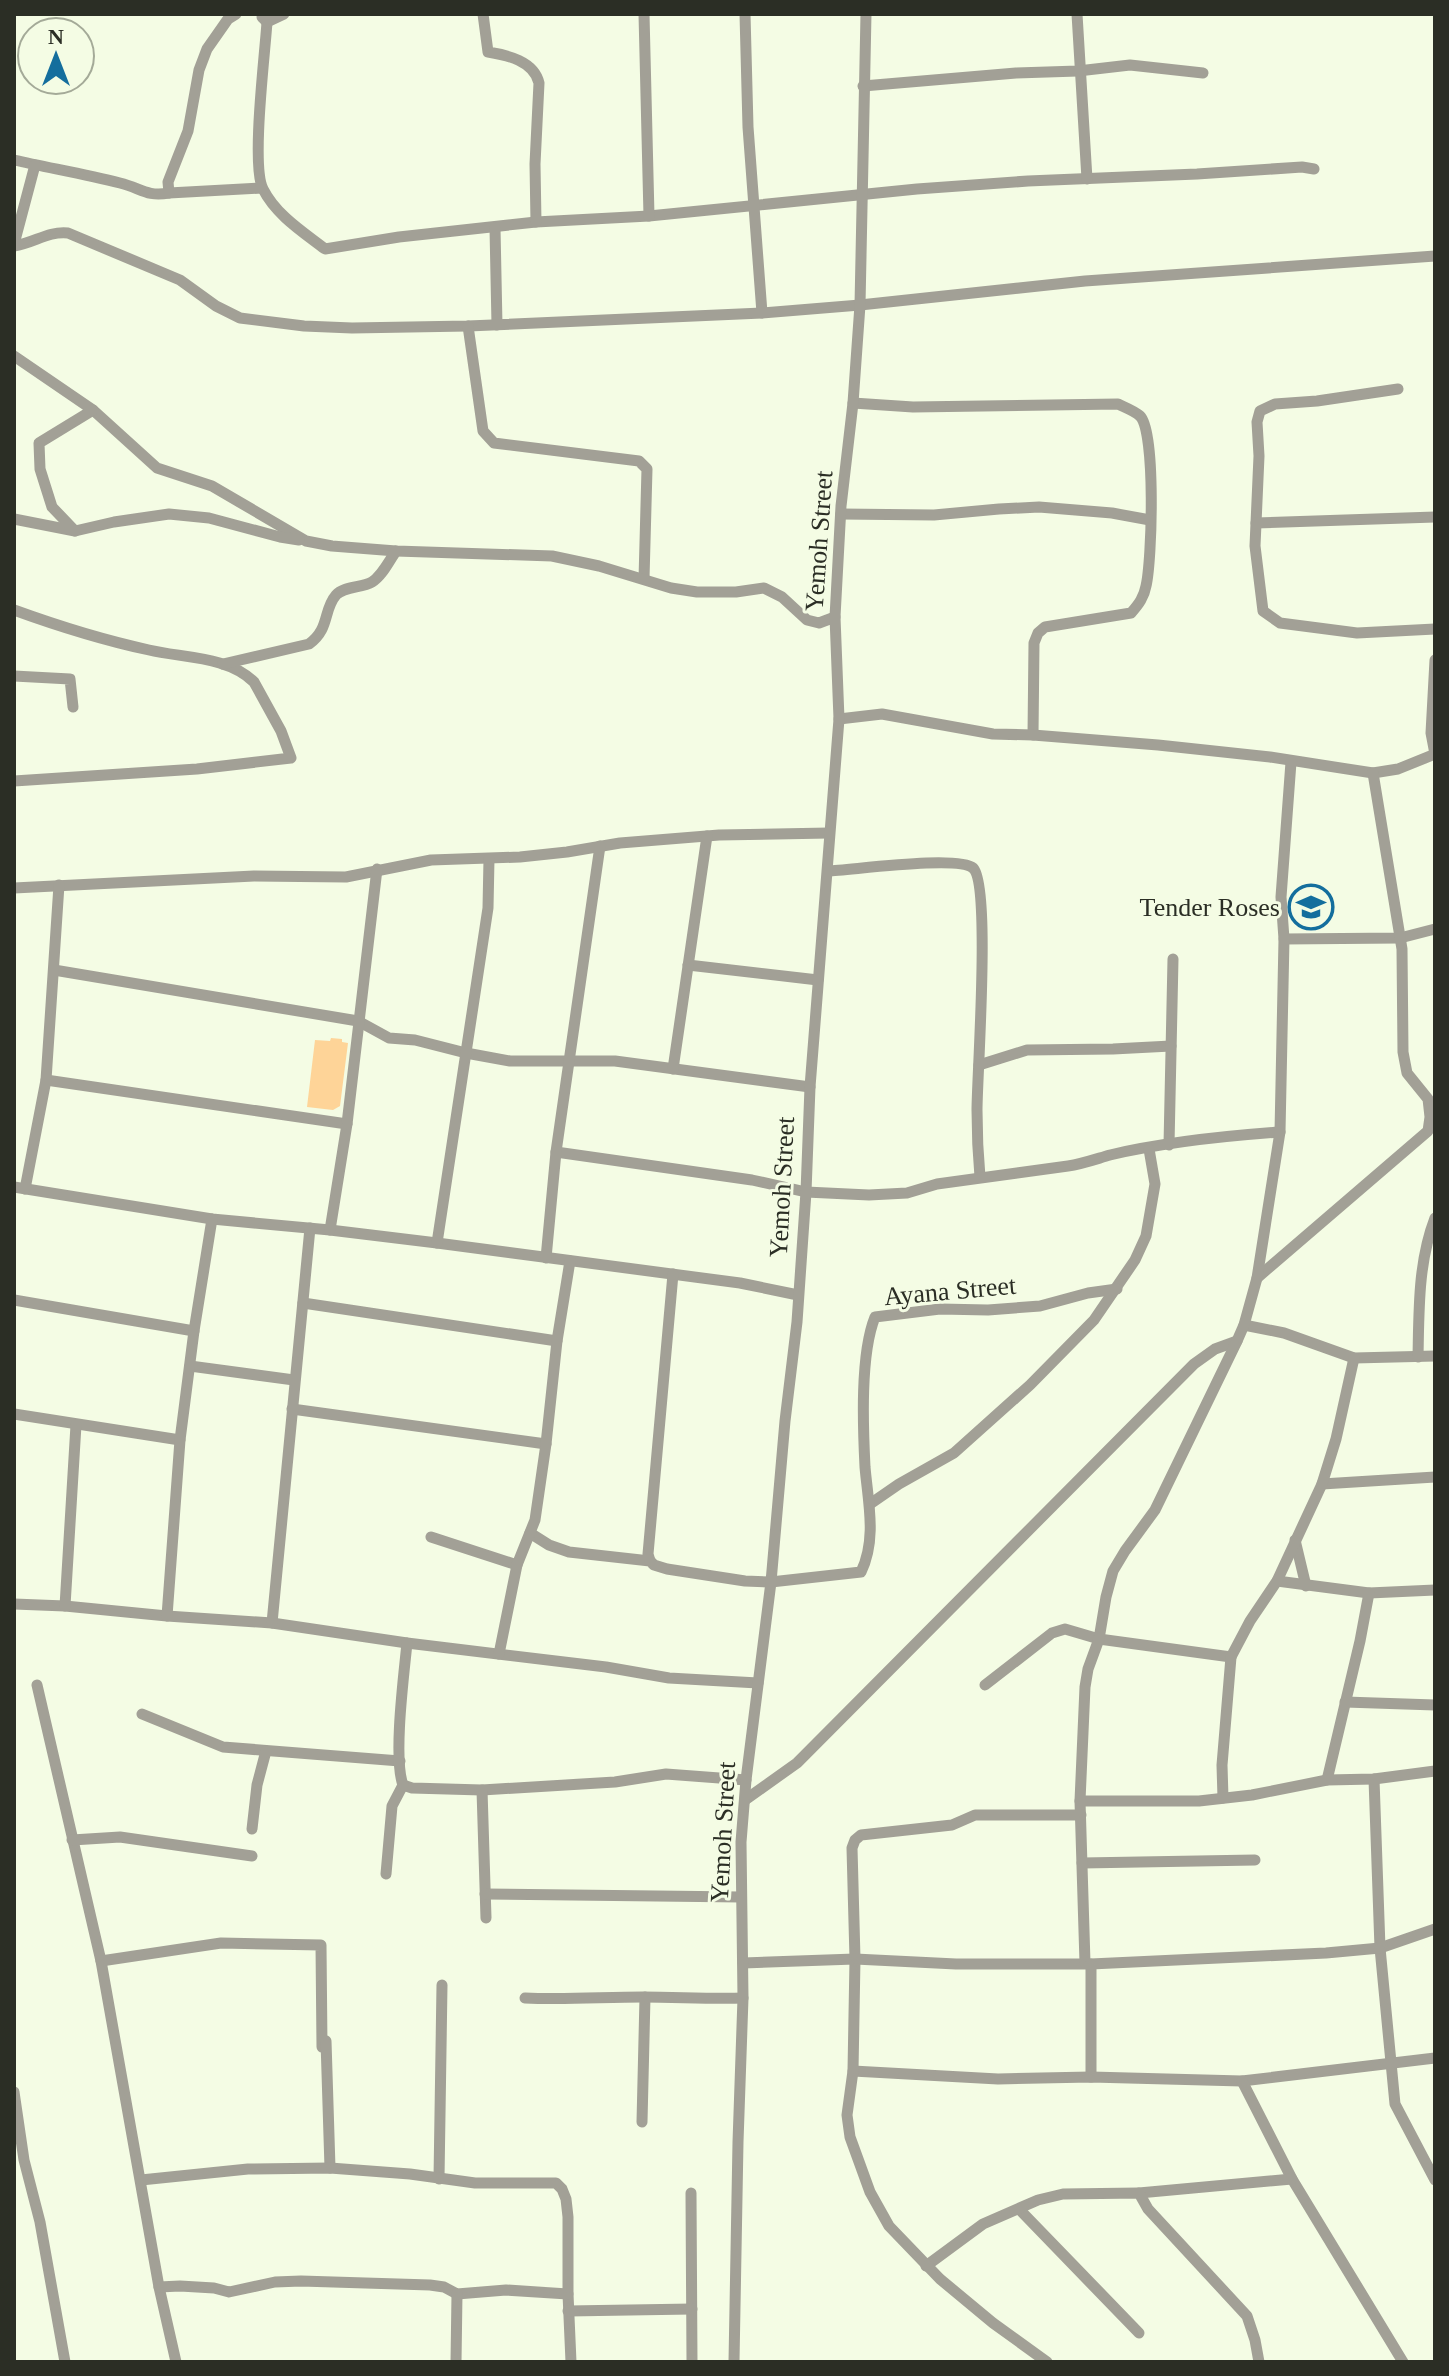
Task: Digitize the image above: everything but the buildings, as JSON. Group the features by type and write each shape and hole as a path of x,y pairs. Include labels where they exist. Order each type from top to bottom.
{"street":[{"path":"169,193 168,182 188,131 199,70 207,49 228,19 236,14"},
{"path":"284,14 264,17 259,124 262,188 281,215 325,249 399,237 536,222 649,216 981,184 1302,167 1314,169"},
{"path":"483,14 488,52 506,54 537,74 536,222"},
{"path":"644,14 649,216"},
{"path":"745,14 748,127 762,313"},
{"name":"Yemoh Street","path":"734,2362 743,1998 741,1842 771,1582 798,1295 810,1087 839,719 835,617 860,305 866,14"},
{"path":"1077,14 1078,71 1087,179"},
{"path":"863,86 1130,65 1203,73"},
{"path":"14,160 124,184 145,194 262,188"},
{"path":"35,165 14,245 29,243 55,232 68,233 180,280 216,306 240,318 330,328 497,325 762,313 1085,281 1435,256"},
{"path":"495,228 497,325"},
{"path":"468,326 483,431 494,443 639,461 647,469 644,579"},
{"path":"14,356 93,410 157,468 212,486 306,541"},
{"path":"1398,389 1275,404 1260,411 1257,422 1257,581 1263,611 1280,623 1357,633 1435,629"},
{"path":"853,403 913,407 1118,404 1140,416 1147,432 1150,558 1146,588 1141,602 1131,613 1045,627 1038,633 1034,643 1033,735"},
{"path":"75,531 52,507 40,469 39,443 93,410"},
{"path":"841,514 934,515 1039,507 1112,513 1150,520"},
{"path":"14,519 75,531 169,514 209,518 280,537 332,546 552,556 697,592 764,588 782,597 807,620 819,623 835,617"},
{"path":"1256,523 1435,517"},
{"path":"223,664 309,644 319,637 336,595 376,579 396,551"},
{"path":"14,610 70,630 150,651 223,664 249,677 281,731 291,758 197,769 14,781"},
{"path":"839,719 882,714 993,734 1158,745 1270,757 1373,773 1398,769 1435,754 1431,733 1435,660"},
{"path":"14,676 70,679 73,707"},
{"path":"1091,2077 1080,1801 1085,1687 1113,1571 1155,1510 1237,1341 1257,1278 1280,1132 1284,939 1281,897 1291,762"},
{"path":"1257,1278 1428,1131 1428,1099 1407,1073 1403,1052 1400,938 1373,773"},
{"path":"14,888 254,876 346,877 431,860 489,859 707,836 829,833"},
{"path":"673,1069 707,836"},
{"path":"546,1258 556,1152 600,846"},
{"path":"437,1243 488,908 489,859"},
{"path":"828,871 942,863 965,864 975,869 979,879 981,915 977,1109 980,1177"},
{"path":"330,1230 347,1124 377,869"},
{"path":"59,885 46,1080 20,1188 212,1219 437,1243 740,1283 798,1295"},
{"path":"1284,939 1400,938 1435,929"},
{"path":"1169,1145 1173,959"},
{"path":"688,965 818,980"},
{"path":"54,970 358,1021 389,1038 415,1040 510,1061 615,1061 810,1087"},
{"path":"979,1065 1027,1050 1171,1046"},
{"path":"46,1080 347,1124"},
{"path":"1422,1092 1435,1089"},
{"path":"556,1152 752,1180 806,1192 869,1195 907,1193 937,1184 1089,1163 1108,1156 1169,1145 1280,1132"},
{"path":"673,1274 648,1554 650,1561 667,1569 745,1581 771,1582 861,1572 869,1540 870,1504 954,1453 1030,1385 1094,1320 1117,1289 1146,1236 1155,1184 1149,1149"},
{"path":"1418,1357 1420,1288 1427,1238 1435,1218"},
{"path":"167,1616 180,1440 212,1219"},
{"path":"272,1623 310,1228"},
{"path":"499,1654 517,1565 535,1520 570,1261"},
{"name":"Ayana Street","path":"870,1504 865,1467 864,1377 869,1331 875,1317 940,1309 988,1310 1040,1306 1117,1289"},
{"path":"14,1300 194,1331"},
{"path":"303,1303 557,1341"},
{"path":"1244,1325 1284,1333 1354,1358 1435,1356"},
{"path":"745,1800 797,1763 1194,1364 1215,1349 1237,1341"},
{"path":"1223,1798 1222,1765 1231,1657 1277,1581 1322,1484 1336,1439 1354,1358"},
{"path":"190,1366 294,1380"},
{"path":"292,1409 546,1444"},
{"path":"14,1414 180,1440"},
{"path":"65,1606 76,1425"},
{"path":"1322,1484 1435,1477"},
{"path":"530,1533 549,1545 569,1552 650,1561"},
{"path":"431,1537 517,1565"},
{"path":"1295,1539 1306,1586"},
{"path":"1277,1581 1369,1593 1435,1590"},
{"path":"1327,1780 1369,1593"},
{"path":"14,1604 272,1623 669,1678 758,1683"},
{"path":"985,1685 1052,1633 1065,1629 1099,1639 1231,1657"},
{"path":"407,1643 399,1776 403,1785 412,1788 482,1790 615,1782 666,1774 746,1780"},
{"path":"37,1685 101,1961 159,2287 176,2362"},
{"path":"1345,1702 1435,1705"},
{"path":"142,1714 223,1747 400,1761"},
{"path":"252,1829 255,1797 266,1751"},
{"path":"1080,1801 1199,1801 1252,1795 1327,1780 1374,1779 1435,1771"},
{"path":"1374,1779 1380,1948 1395,2104 1435,2180"},
{"path":"386,1874 391,1813 394,1799 403,1785"},
{"path":"482,1790 486,1918"},
{"path":"1047,2362 993,2323 926,2266 889,2226 870,2192 850,2137 847,2115 853,2071 855,1959 851,1863 852,1848 861,1835 952,1825 975,1815 1081,1815"},
{"path":"72,1840 120,1837 252,1856"},
{"path":"1082,1863 1255,1860"},
{"path":"485,1894 741,1897"},
{"path":"743,1963 855,1959 956,1964 1088,1963 1326,1953 1380,1948 1435,1929"},
{"path":"101,1961 221,1943 321,1945 322,2047"},
{"path":"439,2179 442,1985"},
{"path":"642,2122 645,1997"},
{"path":"525,1998 743,1998"},
{"path":"326,2030 330,2168"},
{"path":"853,2071 998,2079 1091,2077 1242,2081 1435,2058"},
{"path":"1242,2081 1292,2179 1403,2362"},
{"path":"14,2092 19,2160 33,2187 65,2362"},
{"path":"141,2180 248,2169 330,2168 475,2183 556,2183 566,2199 568,2217 571,2362"},
{"path":"926,2266 983,2224 1038,2200 1063,2194 1139,2193 1292,2179"},
{"path":"691,2193 692,2362"},
{"path":"1139,2193 1148,2209 1247,2316 1259,2362"},
{"path":"1019,2209 1139,2333"},
{"path":"159,2287 214,2288 229,2292 275,2282 380,2283 430,2285 444,2287 457,2294 506,2290 568,2294"},
{"path":"456,2362 457,2294"},
{"path":"568,2311 692,2309"}],"shaded area":[{"path":"331,1038 348,1043 340,1106 333,1110 307,1107 315,1040 330,1041"}],"place":[{"name":"Tender Roses","path":"1311,907"}]}
